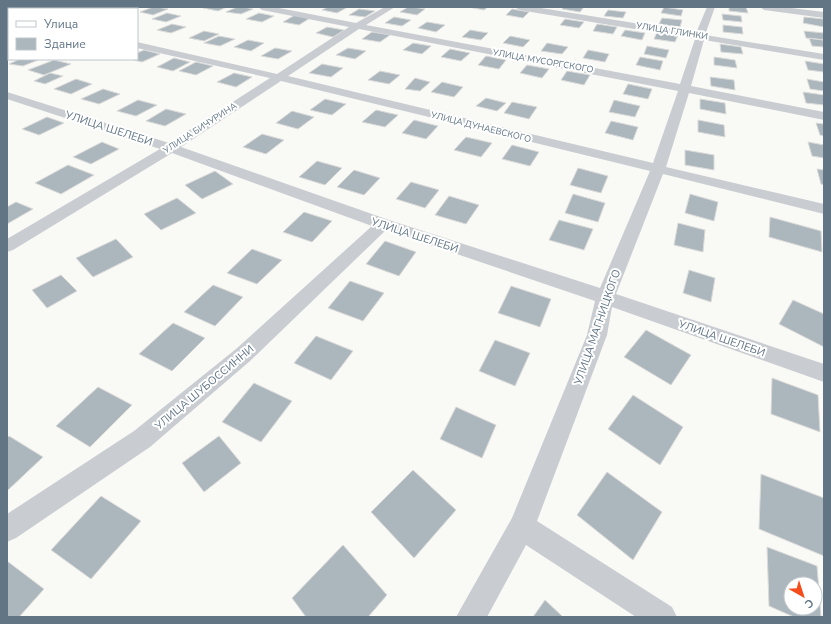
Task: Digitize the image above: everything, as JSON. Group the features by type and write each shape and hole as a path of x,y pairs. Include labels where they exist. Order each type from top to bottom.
{"street":[{"name":"УЛИЦА МУСОРГСКОГО","path":"262,7 356,27 685,88 824,116"},
{"name":"УЛИЦА БИЧУРИНА","path":"7,246 171,148 356,27 391,7"},
{"name":"УЛИЦА ГЛИНКИ","path":"519,7 824,57"},
{"name":"УЛИЦА МАГНИЦКОГО","path":"471,617 522,527 596,335 605,297 658,170 685,88 700,36 711,7"},
{"path":"764,7 824,15"},
{"name":"УЛИЦА ДУНАЕВСКОГО","path":"138,45 278,77 824,210"},
{"name":"УЛИЦА ШЕЛЕБИ","path":"7,95 171,148 383,224 605,297 824,373"},
{"name":"УЛИЦА ШУБОССИННИ","path":"7,529 142,438 243,355 383,224"},
{"path":"522,527 662,617"}],"building":[{"path":"153,7 168,9 153,15 140,12"},
{"path":"227,7 218,11 203,8"},
{"path":"237,7 253,9 241,14 226,12"},
{"path":"328,7 348,7 337,13 322,10"},
{"path":"408,7 425,9 417,15 400,12"},
{"path":"468,7 488,7 484,10"},
{"path":"564,7 584,7 580,12 562,9"},
{"path":"664,7 683,10 681,16 661,13"},
{"path":"729,7 746,7 748,13 729,11"},
{"path":"359,9 375,11 365,17 349,15"},
{"path":"512,9 529,12 523,18 506,15"},
{"path":"608,10 626,12 623,18 604,16"},
{"path":"167,13 181,16 166,22 152,19"},
{"path":"259,13 274,16 262,22 246,19"},
{"path":"722,14 741,16 742,22 723,20"},
{"path":"295,15 310,18 299,25 283,22"},
{"path":"394,17 411,20 402,26 385,23"},
{"path":"804,17 824,19 824,27 803,23"},
{"path":"662,18 682,20 680,27 659,24"},
{"path":"565,19 584,22 579,28 560,25"},
{"path":"427,22 445,25 436,32 418,28"},
{"path":"172,24 186,27 171,33 157,30"},
{"path":"597,24 617,27 613,34 593,31"},
{"path":"723,25 742,27 743,34 723,32"},
{"path":"327,27 344,30 333,37 316,33"},
{"path":"470,30 488,33 481,40 462,37"},
{"path":"625,30 645,33 642,40 621,36"},
{"path":"204,31 219,34 204,41 189,38"},
{"path":"804,31 824,33 824,40 806,38"},
{"path":"372,32 390,35 380,42 362,39"},
{"path":"657,32 678,35 675,42 654,39"},
{"path":"219,36 235,39 220,46 204,43"},
{"path":"510,36 530,40 523,47 503,43"},
{"path":"809,38 824,40 824,47 812,46"},
{"path":"248,40 264,43 251,51 234,47"},
{"path":"413,43 431,46 422,54 403,50"},
{"path":"547,43 568,47 562,54 541,51"},
{"path":"720,44 741,47 743,54 721,52"},
{"path":"647,46 669,50 666,58 644,54"},
{"path":"275,48 292,51 278,59 261,56"},
{"path":"348,48 366,51 355,59 336,55"},
{"path":"450,49 470,53 461,61 441,57"},
{"path":"144,50 160,54 142,62 134,60 138,60 138,53"},
{"path":"588,50 609,54 605,62 583,58"},
{"path":"486,56 506,60 499,69 478,65"},
{"path":"640,57 663,61 660,70 636,65"},
{"path":"714,57 735,60 737,68 714,65"},
{"path":"174,58 190,62 173,71 157,67"},
{"path":"18,60 38,60 23,66 9,64"},
{"path":"54,60 71,64 44,75 28,70"},
{"path":"805,61 824,64 824,72 808,70"},
{"path":"196,62 213,66 196,75 179,71"},
{"path":"322,64 343,68 331,77 309,73"},
{"path":"527,65 549,69 542,78 520,73"},
{"path":"380,71 400,75 389,84 368,80"},
{"path":"567,71 590,75 584,85 561,80"},
{"path":"50,73 63,76 45,84 34,81"},
{"path":"234,73 252,77 236,87 217,82"},
{"path":"710,77 734,80 735,90 711,86"},
{"path":"415,78 430,82 420,91 405,89"},
{"path":"76,79 92,84 71,94 54,89"},
{"path":"807,79 824,82 824,91 810,89"},
{"path":"442,82 463,87 454,97 431,92"},
{"path":"628,84 652,89 648,99 623,94"},
{"path":"103,89 120,94 99,104 81,99"},
{"path":"803,92 824,95 824,105 806,103"},
{"path":"486,98 506,103 497,111 476,106"},
{"path":"325,99 346,104 332,115 310,110"},
{"path":"700,99 725,103 726,114 700,109"},
{"path":"138,100 157,105 136,116 117,111"},
{"path":"614,100 640,106 635,117 609,112"},
{"path":"512,102 537,107 529,119 504,113"},
{"path":"166,109 186,114 165,126 146,121"},
{"path":"376,110 398,115 385,127 362,122"},
{"path":"292,111 314,117 298,129 276,123"},
{"path":"47,117 64,123 39,135 22,129"},
{"path":"414,120 438,126 426,139 402,133"},
{"path":"698,120 724,125 725,137 698,132"},
{"path":"611,121 638,127 633,140 605,133"},
{"path":"816,123 824,124 824,136 820,135"},
{"path":"262,134 284,140 266,154 243,147"},
{"path":"466,137 492,143 481,157 454,150"},
{"path":"102,142 119,149 91,164 73,157"},
{"path":"808,142 824,145 824,158 812,156"},
{"path":"512,145 539,152 530,166 502,159"},
{"path":"685,150 714,155 714,170 685,165"},
{"path":"317,161 342,168 325,185 299,177"},
{"path":"68,165 94,175 61,194 35,183"},
{"path":"578,168 608,176 601,193 570,185"},
{"path":"817,169 824,170 824,185 821,184"},
{"path":"354,170 380,178 364,195 337,187"},
{"path":"215,171 233,184 202,199 185,185"},
{"path":"411,182 439,190 425,208 396,199"},
{"path":"573,194 605,203 598,222 565,213"},
{"path":"690,194 718,202 714,221 685,213"},
{"path":"449,196 479,205 466,224 435,215"},
{"path":"177,198 196,213 161,230 144,214"},
{"path":"16,202 33,209 7,224 7,207"},
{"path":"304,212 332,221 312,242 283,232"},
{"path":"770,217 821,231 822,252 769,237"},
{"path":"559,220 593,229 584,250 549,240"},
{"path":"678,223 705,230 703,252 674,245"},
{"path":"116,239 133,257 93,277 76,258"},
{"path":"385,241 416,252 399,276 366,264"},
{"path":"252,249 282,260 257,284 227,273"},
{"path":"689,270 715,278 711,302 683,293"},
{"path":"61,275 77,291 47,308 32,290"},
{"path":"350,281 384,293 363,321 328,308"},
{"path":"213,285 243,297 215,326 184,312"},
{"path":"511,286 551,299 540,327 498,313"},
{"path":"793,300 824,314 824,347 779,324"},
{"path":"173,323 205,338 172,371 139,354"},
{"path":"646,330 691,355 671,385 624,357"},
{"path":"316,336 353,351 331,380 294,363"},
{"path":"495,340 530,353 515,386 479,371"},
{"path":"772,378 818,395 820,432 771,414"},
{"path":"254,383 292,401 261,442 222,422"},
{"path":"98,387 132,405 90,447 56,426"},
{"path":"633,395 683,427 660,465 608,429"},
{"path":"456,407 496,425 482,458 440,439"},
{"path":"9,436 43,457 7,491 7,438"},
{"path":"219,436 241,463 204,492 182,463"},
{"path":"413,470 456,510 414,558 371,512"},
{"path":"607,472 662,512 633,560 577,515"},
{"path":"761,474 824,498 824,556 759,529"},
{"path":"101,496 141,521 91,579 51,550"},
{"path":"343,545 387,595 368,617 306,617 292,598"},
{"path":"767,547 817,566 818,576 783,576 783,612 769,606"},
{"path":"7,561 44,589 19,617 7,617"},
{"path":"545,600 563,617 533,617"},
{"path":"792,616 821,617 794,617"}]}
